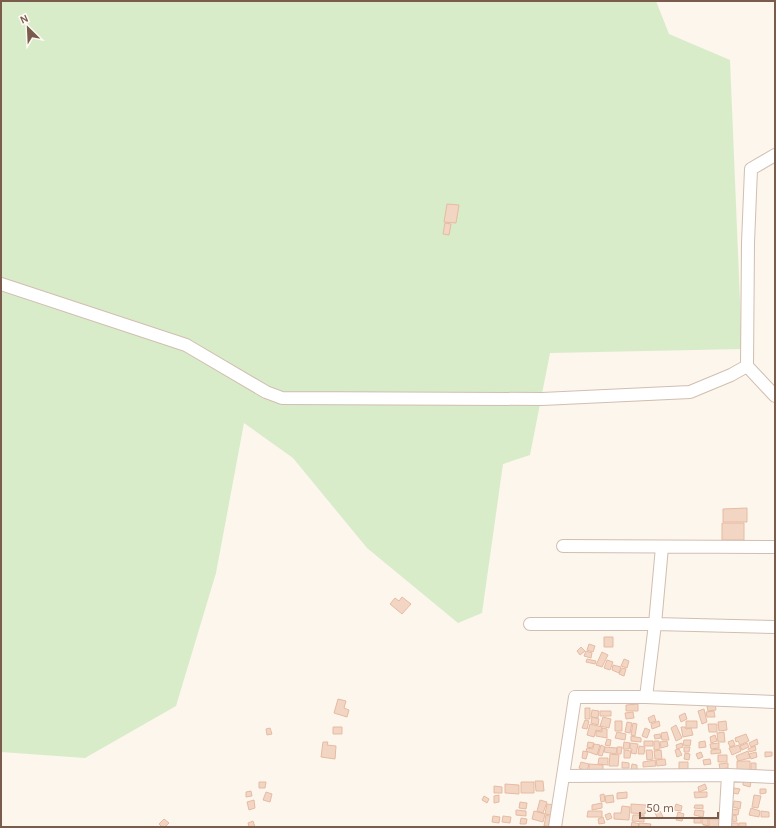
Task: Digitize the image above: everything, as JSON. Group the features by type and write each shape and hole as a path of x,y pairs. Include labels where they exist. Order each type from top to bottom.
{"street":[{"path":"775,155 751,169 748,243 747,366 775,396"},
{"path":"1,284 186,345 266,392 282,398 542,399 690,392 710,385 747,366"},
{"path":"563,546 775,547"},
{"path":"646,697 655,624 662,547"},
{"path":"530,624 655,624 775,627"},
{"path":"555,827 575,697 646,697 775,702"},
{"path":"563,776 775,777"},
{"path":"725,827 728,776"}],"green space":[{"path":"1,1 656,1 669,34 730,60 742,349 550,353 530,455 503,464 482,613 458,623 367,548 293,458 244,423 216,573 176,706 85,758 1,752"}],"building":[{"path":"447,204 459,205 456,223 444,222"},
{"path":"445,223 451,224 449,235 443,234"},
{"path":"747,508 747,522 723,522 723,509"},
{"path":"722,523 744,523 744,540 722,540"},
{"path":"402,597 411,604 402,614 390,604 395,598 399,601"},
{"path":"604,637 613,637 613,647 604,647"},
{"path":"589,644 595,646 593,652 587,650"},
{"path":"581,647 585,651 580,655 577,651"},
{"path":"586,651 592,653 591,658 584,656"},
{"path":"602,652 608,655 602,667 596,665"},
{"path":"587,659 596,661 595,664 586,662"},
{"path":"624,659 629,661 627,668 621,666"},
{"path":"607,660 613,662 610,670 604,668"},
{"path":"613,665 621,667 619,673 612,670"},
{"path":"622,668 626,669 624,676 619,674"},
{"path":"338,699 346,701 344,708 349,710 347,717 334,713"},
{"path":"638,704 638,711 626,711 626,705"},
{"path":"715,704 716,710 708,711 707,706"},
{"path":"585,708 590,708 590,719 585,719"},
{"path":"704,709 707,722 702,724 698,711"},
{"path":"592,710 599,711 598,718 591,717"},
{"path":"600,711 611,711 611,716 600,716"},
{"path":"714,711 715,717 707,717 706,712"},
{"path":"633,712 634,718 626,719 625,713"},
{"path":"685,713 687,719 681,722 679,716"},
{"path":"654,715 656,721 650,723 648,718"},
{"path":"592,717 599,719 598,725 591,723"},
{"path":"603,717 611,719 609,728 600,726"},
{"path":"585,720 589,721 587,729 582,728"},
{"path":"615,721 622,721 622,731 615,731"},
{"path":"659,721 660,726 652,729 651,724"},
{"path":"686,721 697,721 697,728 686,728"},
{"path":"726,721 727,730 719,731 718,722"},
{"path":"627,722 632,723 630,733 625,732"},
{"path":"633,723 637,724 635,736 631,735"},
{"path":"590,724 602,727 601,731 596,730 594,737 587,735"},
{"path":"708,724 717,724 717,732 709,732"},
{"path":"676,725 682,738 676,741 671,728"},
{"path":"333,727 342,727 342,734 333,734"},
{"path":"681,727 685,727 686,729 691,728 693,735 683,737"},
{"path":"270,728 272,734 267,735 266,729"},
{"path":"602,728 607,729 607,738 596,736 596,731 602,732"},
{"path":"645,728 650,730 647,738 642,736"},
{"path":"617,732 626,734 625,740 615,738"},
{"path":"667,732 669,740 662,740 661,733"},
{"path":"724,732 725,742 718,742 717,733"},
{"path":"660,734 661,738 655,739 654,735"},
{"path":"746,734 749,741 740,745 738,741 736,742 735,738"},
{"path":"715,735 717,741 711,743 710,737"},
{"path":"631,736 641,738 641,742 631,741"},
{"path":"607,739 611,740 610,746 605,745"},
{"path":"757,739 758,744 751,747 749,743"},
{"path":"684,740 691,740 690,746 683,745"},
{"path":"733,740 735,745 730,747 728,742"},
{"path":"644,741 653,741 653,746 644,746"},
{"path":"654,741 659,741 660,749 654,750"},
{"path":"667,741 668,746 661,748 660,742"},
{"path":"705,741 706,747 699,748 699,742"},
{"path":"323,742 328,742 327,745 336,746 335,759 321,757"},
{"path":"588,742 594,743 592,748 587,747"},
{"path":"624,742 630,743 629,749 623,749"},
{"path":"630,743 638,744 636,754 631,753 632,749 630,749"},
{"path":"682,743 683,747 677,749 676,745"},
{"path":"719,743 719,748 711,749 710,744"},
{"path":"747,743 749,747 742,750 740,746"},
{"path":"594,744 600,745 597,755 586,751 587,748 593,749"},
{"path":"601,745 605,747 602,756 598,755"},
{"path":"739,745 741,751 732,755 729,748"},
{"path":"639,746 645,747 644,754 638,754"},
{"path":"755,746 756,750 750,752 748,749"},
{"path":"605,747 617,748 616,754 604,752"},
{"path":"617,747 622,747 621,754 617,754"},
{"path":"684,747 690,747 689,752 684,752"},
{"path":"679,749 682,755 677,757 675,750"},
{"path":"720,749 721,753 711,754 711,750"},
{"path":"624,750 631,751 630,758 624,758"},
{"path":"646,750 652,750 653,759 647,760"},
{"path":"661,750 662,759 655,759 654,751"},
{"path":"583,751 588,752 586,759 582,758"},
{"path":"748,751 750,758 738,761 736,756"},
{"path":"701,752 703,757 698,759 696,754"},
{"path":"756,752 757,757 751,759 749,754"},
{"path":"765,752 772,752 772,756 765,757"},
{"path":"685,753 690,754 689,760 684,759"},
{"path":"610,754 619,755 618,766 609,766"},
{"path":"718,755 727,755 727,762 718,762"},
{"path":"599,758 608,758 608,765 598,764"},
{"path":"665,759 666,765 657,766 656,760"},
{"path":"710,759 711,764 704,765 703,760"},
{"path":"655,760 656,766 643,767 643,762"},
{"path":"737,761 750,761 750,771 737,770"},
{"path":"581,762 589,764 587,771 579,768"},
{"path":"622,762 629,763 629,768 622,768"},
{"path":"679,762 688,762 688,769 679,769"},
{"path":"728,763 728,768 720,769 719,764"},
{"path":"751,763 756,763 756,772 751,771"},
{"path":"589,764 603,765 603,772 589,772"},
{"path":"632,764 637,765 637,770 631,770"},
{"path":"535,781 543,781 544,791 536,791"},
{"path":"743,781 751,782 750,787 743,785"},
{"path":"259,782 266,782 265,788 259,788"},
{"path":"521,782 534,782 534,793 521,793"},
{"path":"505,784 519,785 519,794 505,793"},
{"path":"705,784 707,789 699,792 698,787"},
{"path":"494,786 502,787 502,793 494,793"},
{"path":"734,788 740,789 738,794 733,793"},
{"path":"760,789 766,789 766,793 760,794"},
{"path":"251,791 252,796 246,797 246,792"},
{"path":"266,792 272,794 270,802 263,800"},
{"path":"627,792 627,798 617,799 617,793"},
{"path":"694,792 707,792 707,797 695,798"},
{"path":"604,794 605,801 601,802 600,795"},
{"path":"499,795 499,802 494,803 494,796"},
{"path":"613,795 614,802 606,803 605,796"},
{"path":"754,795 761,796 758,808 752,807"},
{"path":"484,796 489,799 487,803 482,800"},
{"path":"254,800 255,808 249,810 247,802"},
{"path":"540,800 547,802 543,813 537,811"},
{"path":"734,801 741,802 740,809 733,807"},
{"path":"520,802 527,803 526,809 519,808"},
{"path":"602,803 602,808 592,810 592,805"},
{"path":"547,804 555,805 553,815 545,814"},
{"path":"631,804 646,805 645,814 631,813"},
{"path":"676,804 682,806 681,811 674,810"},
{"path":"695,805 703,805 703,809 694,808"},
{"path":"622,806 630,807 629,820 614,819 614,813 621,813"},
{"path":"751,808 760,811 759,817 749,815"},
{"path":"732,809 739,810 738,815 731,814"},
{"path":"516,810 526,811 526,816 516,815"},
{"path":"695,810 704,811 703,817 694,815"},
{"path":"534,811 545,814 543,822 532,819"},
{"path":"588,811 602,811 602,817 587,817"},
{"path":"660,811 663,817 658,819 655,813"},
{"path":"761,811 769,812 769,817 761,817"},
{"path":"678,812 684,814 682,821 676,820"},
{"path":"610,813 612,818 607,820 605,815"},
{"path":"546,815 553,817 551,827 544,826"},
{"path":"633,815 644,815 644,822 632,821"},
{"path":"736,815 737,821 733,822 732,816"},
{"path":"493,816 500,817 499,823 492,822"},
{"path":"503,816 511,817 510,823 502,822"},
{"path":"603,817 605,823 599,824 598,819"},
{"path":"701,817 701,823 694,823 694,818"},
{"path":"521,818 527,819 526,824 520,824"},
{"path":"702,818 708,819 708,826 702,824"},
{"path":"164,819 169,823 165,827 162,827 159,824"},
{"path":"709,819 719,819 719,827 703,827 709,826"},
{"path":"253,821 255,827 249,827 248,823"},
{"path":"632,822 639,824 638,827 631,827"},
{"path":"639,823 651,824 650,827 639,827"},
{"path":"732,823 738,823 738,827 731,827"},
{"path":"739,823 746,823 746,827 739,827"}]}
